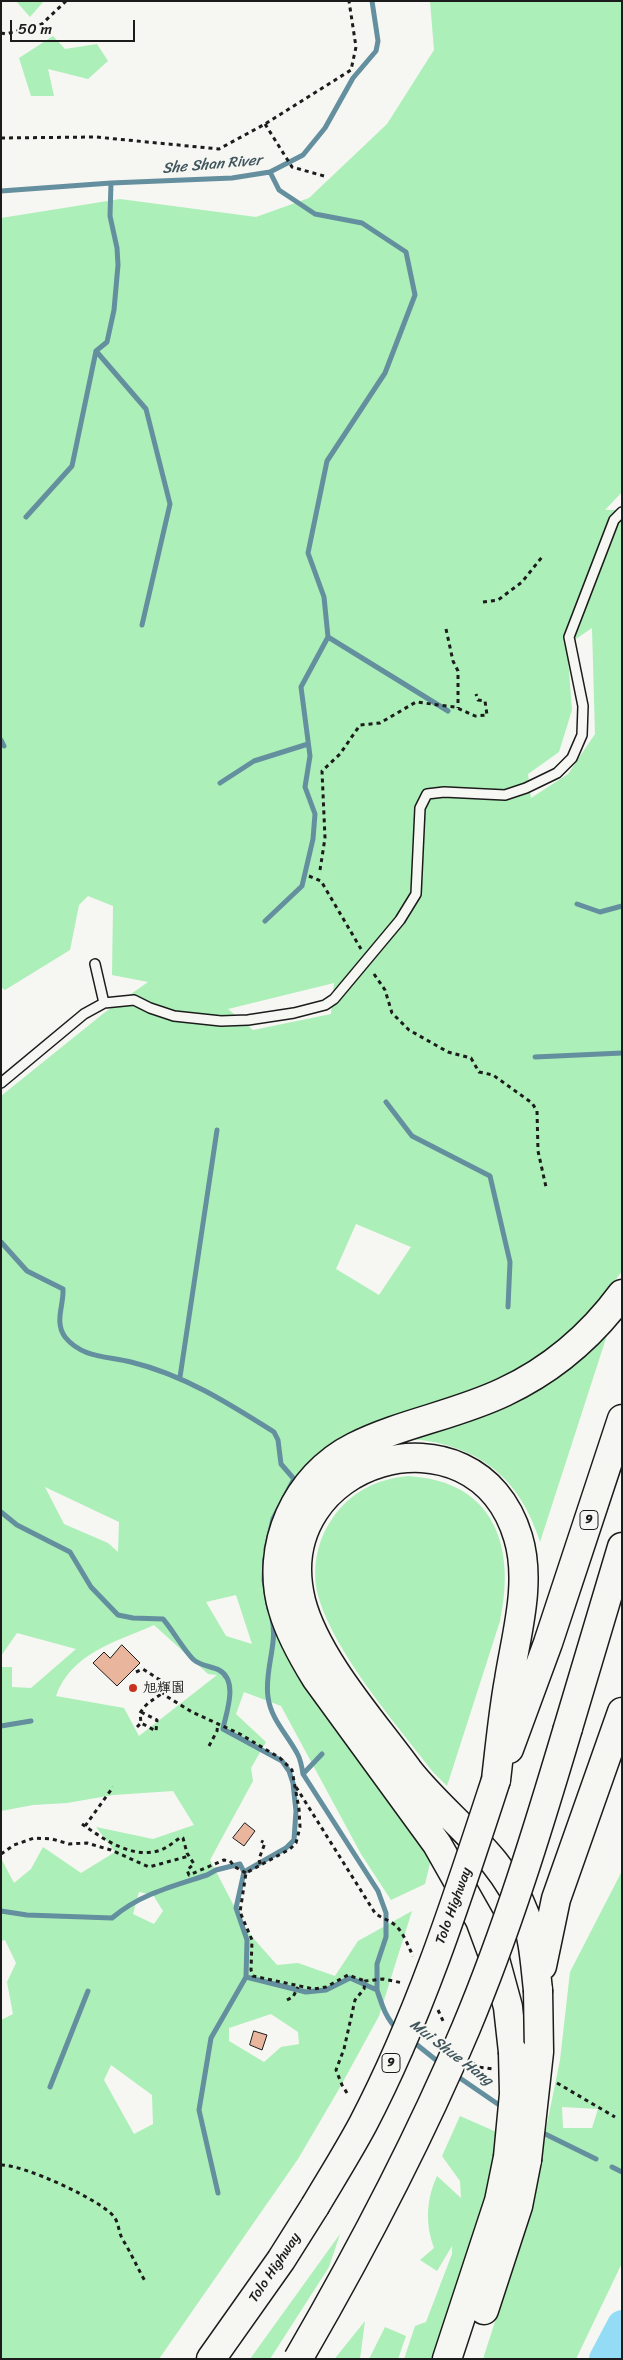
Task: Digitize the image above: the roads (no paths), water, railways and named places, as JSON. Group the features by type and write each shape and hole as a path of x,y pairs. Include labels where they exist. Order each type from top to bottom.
{"highway":[{"path":"467,2359 502,2260 518,2206 514,2094 506,2061 508,2007 496,1962 480,1920 437,1844 316,1678 304,1657 282,1609 278,1584 278,1558 285,1528 295,1504 313,1479 331,1461 364,1442 489,1399 532,1377 583,1339 622,1294"},
{"name":"Tolo Highway","path":"211,2359 281,2260 315,2206 363,2123 415,2009 453,1912 496,1780 515,1708 622,1419"},
{"path":"447,2359 499,2201 517,2159 539,2052 538,1990 532,1941 526,1917 505,1876 492,1857 419,1784 408,1770 338,1674 309,1625 298,1588 297,1560 300,1543 314,1512 323,1499 341,1481 366,1467 385,1460 406,1457 426,1458 443,1461 463,1470 479,1480 504,1506 518,1538 524,1574 515,1708"},
{"path":"298,2359 392,2188 466,2028 504,1932 538,1832 622,1547"},
{"path":"538,1990 556,1899 622,1712"}],"lane":[{"path":"1,1083 84,1014 104,1003 134,1000 174,1016 221,1021 248,1020 294,1013 325,1005 334,999 400,920 416,894 420,808 428,794 444,792 505,795 526,788 557,773 572,758 582,735 582,706 569,637 614,520 622,512"},
{"path":"95,964 104,1003"}],"waterway":[{"name":"She Shan River","path":"1,191 111,183 232,178 270,172 303,155 325,128 353,78 376,51 378,41 372,1"},
{"path":"265,921 302,886 313,839 315,814 305,787 310,756 301,687 328,637 324,597 308,553 327,461 385,373 415,295 406,252 362,223 315,214 279,190 270,172"},
{"path":"26,517 72,466 96,351 107,342 114,310 118,265 117,248 110,216 111,183"},
{"path":"96,351 146,409 170,504 142,625"},
{"path":"328,637 448,711"},
{"path":"1,740 4,746"},
{"path":"220,783 254,761 308,744"},
{"path":"577,904 600,912 622,906"},
{"path":"535,1057 622,1053"},
{"path":"386,1102 412,1136 490,1176 510,1262 508,1307"},
{"path":"180,1377 217,1130"},
{"path":"1,1242 27,1271 63,1289 60,1325 65,1337 79,1349 87,1353 131,1362 169,1374 205,1391 274,1432 278,1440 281,1464 294,1479 273,1519 266,1549"},
{"path":"1,1512 17,1525 70,1552 91,1587 118,1615 133,1618 163,1619 194,1660 219,1670 225,1675 230,1689 230,1698 223,1729 282,1761 289,1771 293,1783 296,1811 294,1840 286,1848 244,1872 236,1908 247,1940 246,1977 306,1992 326,1990 350,1978 377,1990 387,2016 398,2030"},
{"path":"265,1558 264,1580 269,1609"},
{"path":"272,1619 273,1638 267,1687 273,1713 298,1755 303,1774 378,1891 386,1913 386,1937 377,1964 377,1990"},
{"path":"1,1726 31,1721"},
{"path":"303,1774 322,1754"},
{"path":"1,1911 27,1915 112,1918 145,1897 216,1870 240,1864 244,1872"},
{"path":"218,2193 199,2110 211,2038 246,1977"},
{"path":"50,2087 88,1991"},
{"name":"Mui Shue Hang","path":"411,2040 441,2064"},
{"name":"Mui Shue Hang","path":"454,2074 505,2109"},
{"name":"Mui Shue Hang","path":"539,2131 596,2159"},
{"name":"Mui Shue Hang","path":"612,2167 622,2172"},
{"path":"604,2359 622,2325"}],"place":[{"name":"旭輝園","path":"133,1688"}]}
